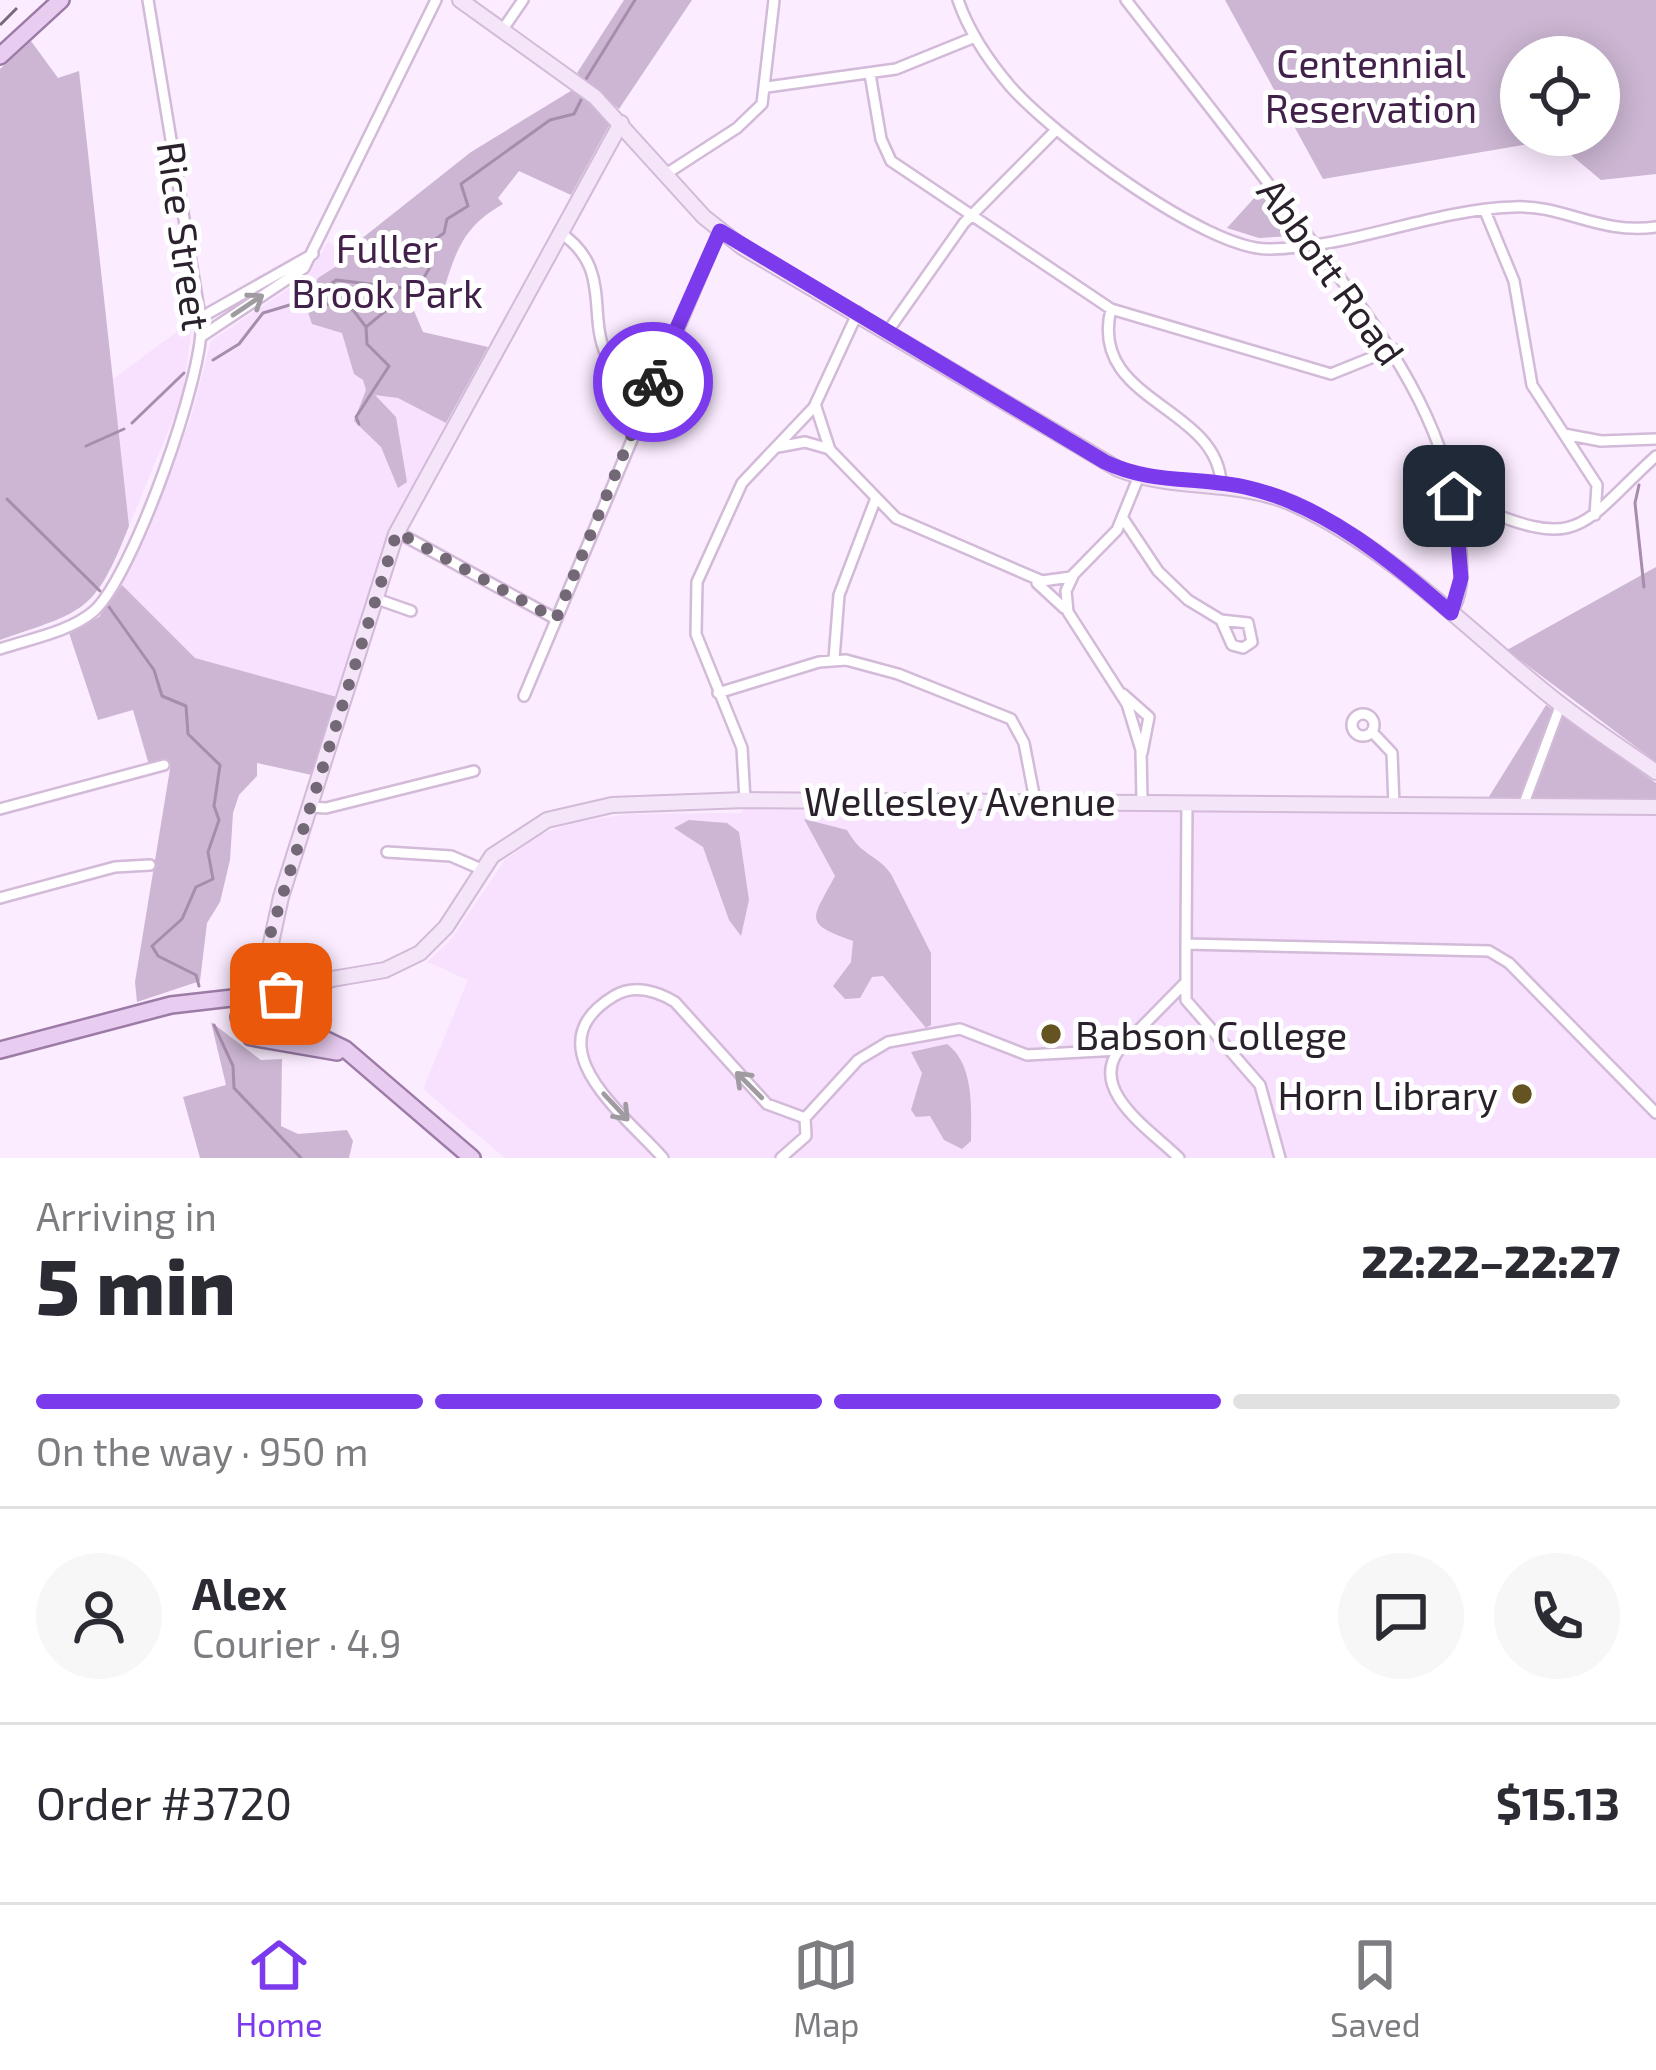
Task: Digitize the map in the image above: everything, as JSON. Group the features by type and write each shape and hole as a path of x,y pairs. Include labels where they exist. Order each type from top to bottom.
{"main road":[{"path":"0,56 61,0"},
{"path":"0,1050 166,1006 283,995 302,1018 472,1158"},
{"path":"239,1019 249,996"},
{"path":"200,1004 239,1019 250,1037 351,1057"},
{"path":"279,1044 295,1035 302,1018"}],"street":[{"name":"Rice Street","path":"0,649 76,622 105,599 197,375 200,318 148,0"},
{"path":"202,335 296,276 313,254 436,0"},
{"path":"460,0 596,97 720,231 1105,462 1139,476 1221,483 1266,493 1320,517 1656,772"},
{"path":"503,29 523,0"},
{"path":"666,174 743,124 762,104 774,0"},
{"path":"958,0 975,38 1009,84 1056,130 1124,178 1229,240 1265,249 1524,207 1616,231 1656,227"},
{"name":"Abbott Road","path":"1126,0 1393,350 1444,460 1457,515 1461,578 1447,609"},
{"path":"767,87 870,74 928,59 975,38"},
{"path":"870,74 888,157 1111,309 1330,374 1393,350"},
{"path":"249,996 263,980 309,807 397,532 621,123"},
{"path":"888,331 970,217 1056,130"},
{"path":"1485,211 1514,281 1532,385 1597,485 1600,498 1595,515"},
{"path":"558,231 574,244 592,271 599,338 609,368 647,395"},
{"path":"524,696 720,231"},
{"path":"200,318 313,254"},
{"path":"1111,309 1110,337 1122,374 1204,442 1216,461 1221,483"},
{"path":"746,800 743,753 696,634 697,582 738,490 817,401 858,312"},
{"path":"817,401 817,423 830,450 875,498 916,531 1029,577 1049,582 1074,575"},
{"path":"1559,432 1592,440 1656,439"},
{"path":"773,449 806,442 830,450"},
{"path":"1444,460 1484,508 1543,531 1577,526 1595,515 1656,456"},
{"path":"1068,612 1066,587 1124,520 1139,476"},
{"path":"834,659 838,595 875,498"},
{"path":"1457,515 1484,508"},
{"path":"1124,520 1162,576 1221,620"},
{"path":"397,532 556,619"},
{"path":"1029,577 1068,612 1123,694 1149,717 1141,756 1142,801"},
{"path":"374,598 411,611"},
{"path":"718,693 834,659 889,670 1012,719 1024,743 1035,800"},
{"path":"1123,694 1141,756"},
{"path":"1523,806 1561,704"},
{"path":"1375,735 1392,754 1394,805"},
{"path":"0,809 164,765"},
{"path":"309,807 326,808 474,771"},
{"name":"Wellesley Avenue","path":"283,995 390,968 424,950 446,927 481,869 519,835 566,813 624,804 1035,800 1656,807"},
{"path":"1187,802 1185,984 1192,1010 1260,1084 1280,1158"},
{"path":"387,852 451,856 481,869"},
{"path":"0,898 115,867 150,865"},
{"path":"1186,944 1497,955 1656,1113"},
{"path":"267,955 283,995"},
{"path":"302,1018 332,980"},
{"path":"1179,1158 1112,1091 1108,1069 1118,1050 1185,984"},
{"path":"662,1158 591,1078 580,1048 585,1022 628,990 660,993 675,1002 767,1103 805,1118"},
{"path":"781,1158 806,1136 805,1118 870,1049 960,1029 1027,1055 1118,1050"}],"shaded area":[{"path":"328,242 345,251 354,374 446,423 389,532 337,697 195,658 122,585 190,421 211,341 307,276"},
{"path":"193,320 182,397 129,526 113,379"},
{"name":"Babson College","path":"743,806 1656,815 1656,1158 505,1158 423,1089 468,980 427,962 450,941 505,860 539,835 574,822 630,814 742,813"}],"green space":[{"path":"624,0 692,0 619,109 577,73"},
{"name":"Centennial Reservation","path":"1225,0 1656,0 1656,174 1601,180 1572,156 1620,156 1620,36 1500,36 1500,149 1323,179"},
{"path":"31,41 58,78 79,71 129,526 106,577 84,605 0,640 0,69"},
{"name":"Fuller Brook Park","path":"574,89 611,122 571,195 519,171 498,198 503,204 465,238 445,286 421,294 412,306 423,332 488,347 446,423 398,398 375,395 396,417 407,482 398,488 381,447 354,421 366,390 354,374 342,333 312,324 305,303 318,278 346,260 346,251 471,152"},
{"path":"1265,186 1296,226 1293,236 1259,238 1227,228"},
{"path":"1656,567 1656,762 1507,650"},
{"path":"122,585 195,658 337,697 312,775 257,763 257,776 239,795 220,902 207,923 200,981 137,1002 135,982 171,763 149,765 133,710 98,720 69,633 99,617"},
{"path":"1546,705 1656,783 1656,801 1487,800"},
{"path":"804,819 847,830 891,874 931,953 931,1025 926,1028 883,976 872,977 860,998 845,999 833,986 851,962 853,941 826,930 816,919 835,876"},
{"path":"689,820 727,823 739,832 749,900 741,936 729,920 703,847 674,828"},
{"path":"211,1022 261,1060 282,1059 281,1126 298,1134 347,1130 353,1141 349,1158 200,1158 183,1097 226,1085"},
{"path":"947,1044 963,1064 970,1089 971,1141 962,1149 944,1140 930,1116 916,1117 911,1110 922,1073 911,1052"}],"waterway":[{"path":"586,79 635,0"},
{"path":"307,303 336,280 404,288 423,279 433,262 427,245 444,233 447,219 468,206 461,184 550,120 574,114 581,100"},
{"path":"359,424 356,417 389,366 367,344 366,327 389,308 391,289"},
{"path":"316,302 353,310 366,327"},
{"path":"213,360 239,344 263,313 293,304"},
{"path":"132,423 184,373"},
{"path":"86,446 124,429"},
{"path":"1639,485 1635,503 1644,587"},
{"path":"7,499 100,591"},
{"path":"109,607 154,670 162,696 186,706 188,734 220,765 214,806 219,820 208,852 213,879 196,887 182,919 152,946 158,956 196,975 199,986"},
{"path":"214,1025 233,1066 234,1088 301,1158"}],"railway":[{"path":"0,25 25,0"}],"way so far":[{"path":"281,994 268,964 271,932 397,532 556,619 653,382"}],"place":[{"name":"Babson College","path":"1051,1034"},
{"name":"Horn Library","path":"1522,1094"}],"route":[{"path":"653,382 720,231 1105,462 1147,478 1248,487 1294,503 1376,552 1451,613 1459,600 1461,578 1454,496"}]}
